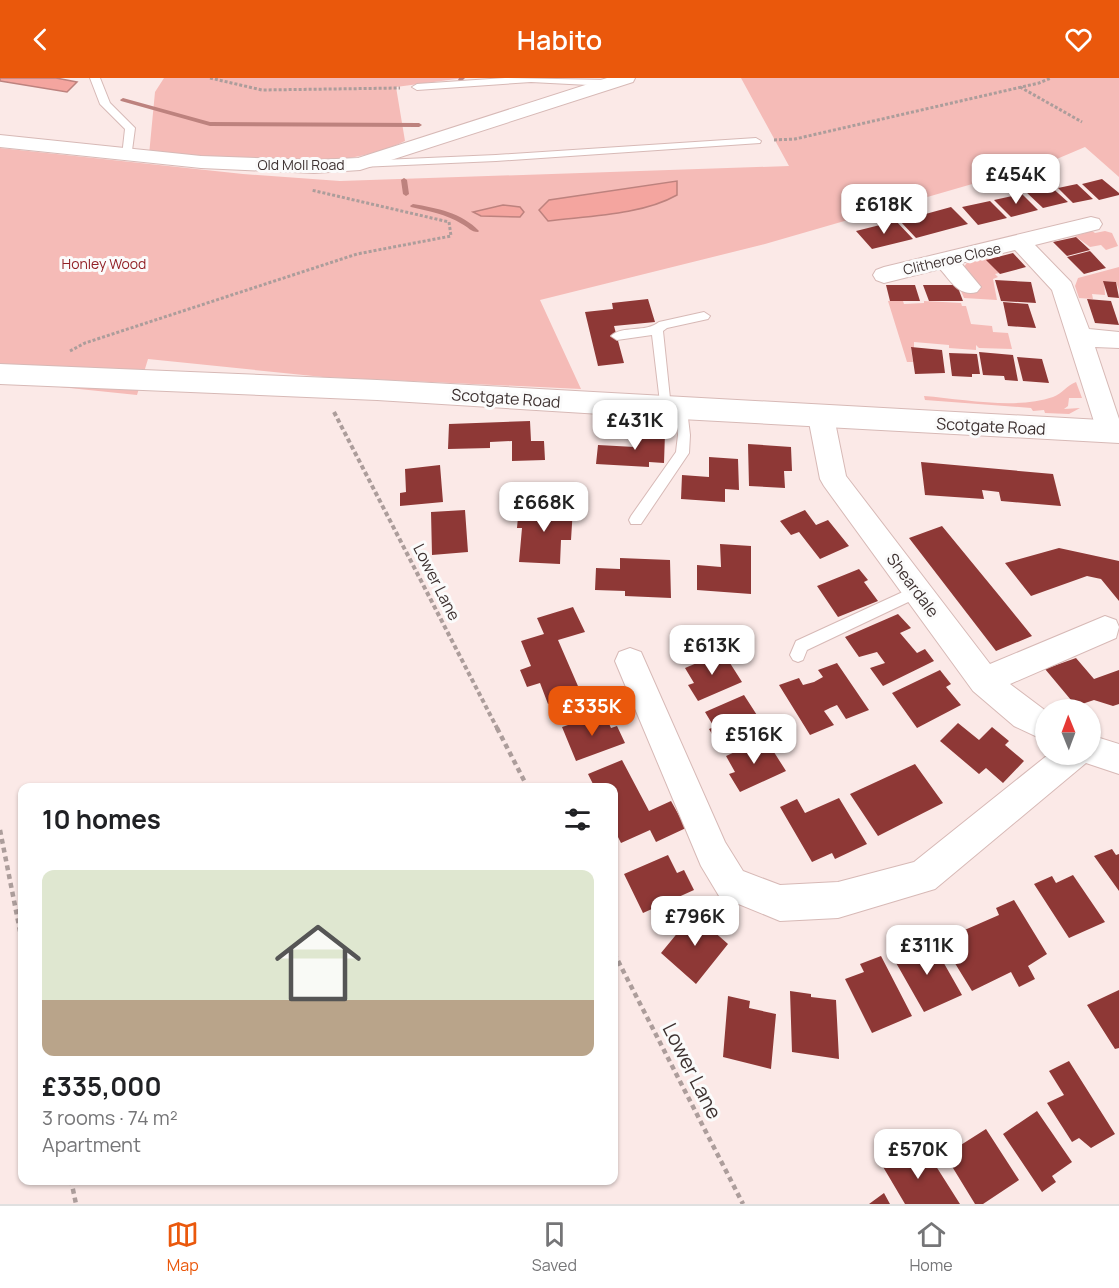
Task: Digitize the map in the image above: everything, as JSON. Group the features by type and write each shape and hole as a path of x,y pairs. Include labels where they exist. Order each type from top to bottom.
{"street":[{"name":"Old Moll Road","path":"0,141 127,156 242,164 339,166 360,164 617,80"},
{"name":"Clitheroe Close","path":"884,275 1091,224"},
{"name":"Clitheroe Close","path":"1021,243 1063,286 1079,337 1115,432"},
{"path":"945,260 969,287"},
{"path":"1079,337 1119,340"},
{"name":"Scotgate Road","path":"0,374 376,390 673,409 1115,432"},
{"name":"Sheardale","path":"821,417 833,479 984,681 1025,716 1035,721"},
{"path":"984,681 1105,629"},
{"path":"630,661 713,854 732,884 780,903 838,900 923,877 1060,765"},
{"path":"1101,753 1119,759"}],"lane":[{"path":"94,78 102,88 101,96 106,105 130,128 127,156"},
{"path":"417,87 531,79 617,80"},
{"path":"360,164 496,158 756,141"},
{"path":"617,336 657,330 663,325 704,316"},
{"path":"636,520 682,453 684,435 673,409 657,330"},
{"path":"798,655 801,646 918,591"}],"path":[{"path":"210,78 262,90 417,87"},
{"path":"1033,78 1039,83"},
{"path":"756,141 795,139 1039,83 1051,78"},
{"path":"1020,86 1082,122"},
{"path":"28,375 86,343 226,295 357,254 451,236 449,222 311,190"},
{"name":"Lower Lane","path":"322,388 525,783"},
{"path":"0,830 18,921"},
{"name":"Lower Lane","path":"618,961 743,1204"},
{"path":"72,1185 76,1204"}],"green space":[{"path":"164,78 464,78 396,87 405,141 377,152 346,159 279,163 149,155 155,92"},
{"name":"Honley Wood","path":"741,78 1119,78 1119,177 1085,147 1052,161 765,244 540,300 581,389 323,377 148,359 137,395 21,383 0,384 0,148 243,174 340,181 789,166"},
{"path":"1092,231 1112,233 1118,246 1106,250 1101,245 1090,247 1075,236"},
{"path":"986,257 999,273 995,274 998,277 993,279 997,300 964,298 961,291 980,286 964,267 968,261"},
{"path":"1119,267 1119,290 1116,282 1104,281 1105,295 1092,294 1093,299 1079,298 1075,286 1078,278"},
{"path":"888,301 903,301 904,304 924,303 924,301 961,303 962,306 966,306 971,324 992,326 993,332 1008,333 1012,349 979,348 976,345 976,350 914,342 914,348 911,348 913,362 907,362"},
{"path":"1076,382 1082,398 1069,398 1068,406 1064,409 1080,408 1069,414 1045,413 1044,410 1033,411 1031,408 925,400 924,396 1023,403 1053,397"}],"shaded area":[{"path":"0,78 56,78 77,82 67,92 0,81"},
{"path":"677,181 677,195 663,202 631,211 548,221 539,210 549,200"},
{"path":"503,205 520,207 524,212 520,217 481,216 473,212"}],"building":[{"path":"1102,179 1119,195 1099,200 1082,184"},
{"path":"1077,184 1093,199 1073,203 1058,188"},
{"path":"1049,185 1068,202 1043,208 1025,191"},
{"path":"1022,194 1038,210 1011,217 994,200"},
{"path":"990,201 1007,218 978,225 962,207"},
{"path":"951,207 968,224 916,238 900,221"},
{"path":"896,221 913,239 872,249 856,231"},
{"path":"1076,237 1090,250 1067,256 1053,242"},
{"path":"1090,251 1106,268 1084,274 1067,257"},
{"path":"1013,253 1026,267 1000,274 986,260"},
{"path":"995,280 1031,282 1036,303 1001,301"},
{"path":"1103,281 1116,282 1119,298 1108,297"},
{"path":"886,285 915,285 920,301 890,301"},
{"path":"923,285 957,285 963,301 929,301"},
{"path":"648,299 655,322 614,326 624,363 598,366 585,312 613,309 612,303"},
{"path":"1087,299 1111,301 1119,325 1095,323"},
{"path":"1003,302 1028,304 1036,328 1008,326"},
{"path":"911,347 942,350 945,373 915,374"},
{"path":"979,352 1013,355 1018,381 1005,380 1004,376 983,375"},
{"path":"949,353 977,354 980,374 972,374 972,377 952,376"},
{"path":"1017,357 1042,359 1049,383 1023,381"},
{"path":"530,421 531,441 544,441 545,460 512,461 512,441 490,442 490,448 448,449 449,424"},
{"path":"636,431 665,433 664,463 649,462 649,467 596,464 598,445 635,447"},
{"path":"748,444 791,447 792,471 784,471 785,488 749,486"},
{"path":"709,457 738,459 739,490 725,489 725,502 681,499 682,475 709,477"},
{"path":"921,462 1053,474 1061,506 1001,501 999,492 982,490 984,499 925,495"},
{"path":"440,465 443,502 400,506 400,493 406,492 405,469"},
{"path":"519,506 573,508 571,540 561,540 560,564 519,562 522,528 517,528"},
{"path":"465,510 468,552 432,555 431,512"},
{"path":"805,510 816,525 828,520 849,546 820,559 799,532 791,535 780,521"},
{"path":"942,526 1032,636 996,651 909,538"},
{"path":"720,544 751,546 751,594 697,590 697,565 721,567"},
{"path":"1059,548 1119,561 1119,601 1101,579 1087,576 1031,596 1005,563"},
{"path":"620,558 670,560 671,598 625,596 625,591 595,590 596,568 620,569"},
{"path":"859,569 868,580 864,582 878,601 838,617 817,586"},
{"path":"573,607 585,632 558,640 581,693 548,704 540,683 527,687 520,670 531,666 521,641 544,634 537,618"},
{"path":"898,614 911,628 900,633 917,653 925,649 934,661 883,686 870,668 885,663 877,652 859,657 845,637"},
{"path":"723,652 742,682 698,701 688,685 694,683 685,668"},
{"path":"1076,658 1094,679 1119,670 1119,704 1113,706 1101,702 1101,699 1070,699 1045,669"},
{"path":"837,663 869,710 846,719 837,705 824,711 834,725 810,735 779,685 799,678 803,685 814,682 823,677 818,670"},
{"path":"940,670 951,684 946,687 961,705 917,728 892,693"},
{"path":"744,695 764,726 719,746 709,729 714,727 705,712"},
{"path":"604,713 611,728 617,726 625,743 576,761 562,727"},
{"path":"958,723 979,740 992,727 1009,741 1005,745 1024,761 1003,783 986,768 979,774 940,741"},
{"path":"765,738 786,771 740,792 729,774 735,772 726,756"},
{"path":"622,760 649,811 671,801 686,828 656,842 650,830 621,843 618,837 618,783 592,783 588,774"},
{"path":"915,764 943,803 878,836 850,794"},
{"path":"839,798 867,844 835,859 832,853 812,862 780,807 797,799 805,813"},
{"path":"1112,849 1116,855 1119,854 1119,891 1094,856"},
{"path":"668,855 677,873 684,870 694,890 643,913 624,874"},
{"path":"1073,875 1105,922 1069,938 1034,884 1052,876 1056,883"},
{"path":"1014,900 1047,954 1028,966 1035,979 1019,987 1011,972 972,991 937,934 956,925 960,932 999,915 996,908"},
{"path":"698,908 716,924 711,929 728,944 696,984 661,953"},
{"path":"933,944 962,995 924,1012 891,954 910,945 914,952"},
{"path":"881,956 912,1016 872,1033 845,979 864,972 860,964"},
{"path":"1119,990 1119,1048 1115,1049 1087,1005"},
{"path":"790,991 811,994 811,997 836,1000 839,1059 792,1052"},
{"path":"728,996 750,1001 749,1008 776,1014 771,1069 723,1057"},
{"path":"1069,1061 1115,1134 1091,1148 1079,1138 1072,1142 1047,1103 1064,1095 1049,1071"},
{"path":"1037,1111 1072,1162 1052,1176 1056,1182 1042,1192 1003,1134"},
{"path":"986,1129 1019,1180 983,1204 975,1204 945,1155"},
{"path":"898,1147 909,1164 927,1152 960,1204 905,1204 879,1160"},
{"path":"884,1193 890,1204 869,1204"}],"waterway":[{"path":"123,100 210,124 419,125"},
{"path":"404,180 406,194"},
{"path":"413,206 455,217 476,231"}]}
